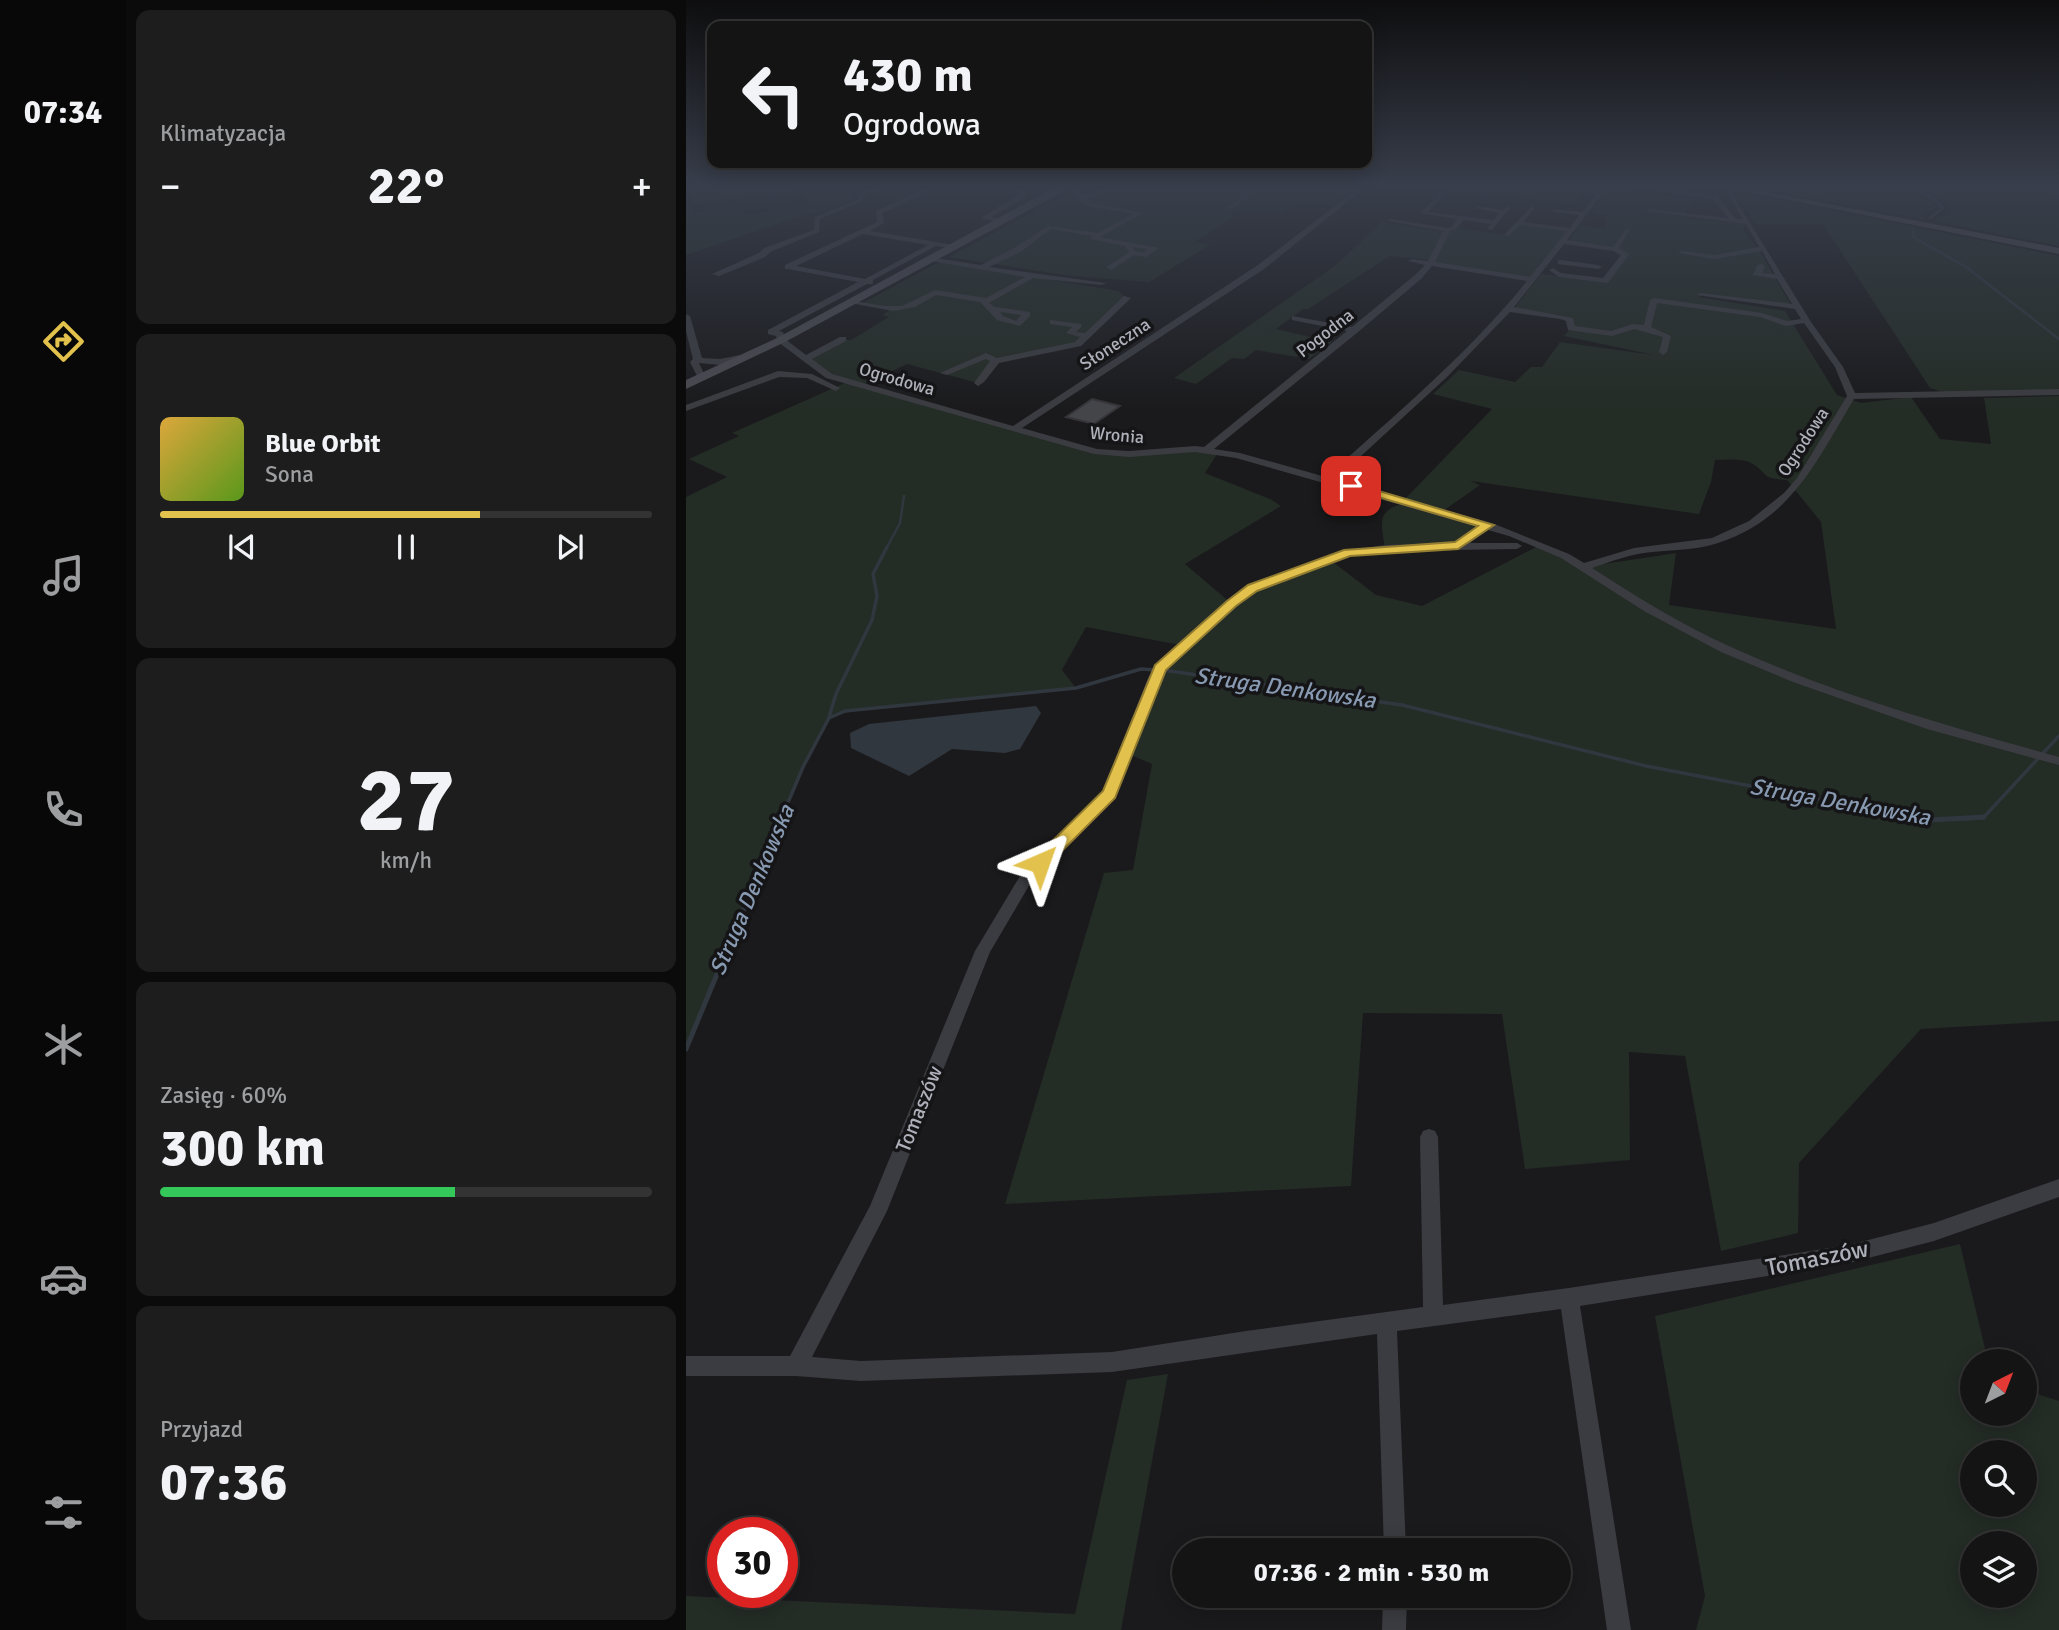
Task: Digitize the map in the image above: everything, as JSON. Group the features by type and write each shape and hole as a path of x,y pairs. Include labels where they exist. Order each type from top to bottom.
{"street":[{"path":"716,274 752,259"},
{"path":"805,259 788,267 884,284"},
{"path":"864,281 905,259"},
{"path":"930,259 1032,276 1102,283"},
{"path":"686,385 781,340 930,259"},
{"path":"983,267 998,259"},
{"path":"1111,268 1124,259"},
{"name":"Słoneczna","path":"1014,429 1271,259"},
{"name":"Pogodna","path":"1213,450 1355,331 1434,259"},
{"path":"1329,480 1444,375 1508,309 1548,259"},
{"path":"1553,270 1564,259"},
{"path":"1564,259 1598,267"},
{"path":"1540,269 1553,270 1559,275 1605,281 1621,259"},
{"path":"1770,259 1845,380 1851,396"},
{"path":"1412,261 1532,279"},
{"path":"1761,266 1757,275 1781,277"},
{"path":"849,302 891,310 904,309 935,292 990,305 1032,276"},
{"name":"Ogrodowa","path":"864,281 771,332 780,334 781,340 830,376 1014,429"},
{"path":"1701,295 1724,294 1798,307"},
{"path":"978,383 986,378 992,363 996,361 1072,345 1087,336 1127,298"},
{"path":"1647,328 1654,300 1762,315 1786,324 1806,320"},
{"path":"1508,309 1562,317 1570,320 1572,328 1587,331 1612,334 1633,326 1647,328 1667,336 1663,352"},
{"path":"1305,311 1292,320 1355,331"},
{"path":"686,316 698,360 716,371"},
{"path":"1053,322 1078,326 1070,333 1087,336"},
{"path":"805,359 843,339"},
{"path":"698,360 720,362 748,356"},
{"path":"944,373 986,356 996,361"},
{"path":"698,360 694,362 702,378"},
{"path":"686,408 716,399 760,379 788,373 809,376 836,389 866,397 884,393"},
{"name":"Ogrodowa","path":"1584,567 1634,551 1714,541 1753,523 1788,495 1801,479 1851,396 2059,392"},
{"name":"Wronia","path":"1014,429 1104,453 1213,450"},
{"path":"1213,450 1488,525 1542,544 1584,567 1648,610 1725,649 1850,698 2059,761"},
{"path":"1458,546 1488,525"},
{"name":"Tomaszów","path":"1517,547 1458,546 1349,553 1252,588 1157,673 1109,794 1024,880 984,951 878,1211 796,1366 861,1371 1112,1362 1569,1298 1849,1254 1934,1232 2059,1188"},
{"path":"1429,1137 1433,1316"},
{"path":"1569,1298 1619,1630"},
{"path":"1387,1322 1395,1538"},
{"path":"686,1366 796,1366"},
{"path":"1394,1630 1395,1608"}],"shaded area":[{"path":"962,259 1187,259 1149,282 1071,276"},
{"path":"1342,259 1385,259 1308,309 1303,309 1276,329 1332,342 1309,359 1256,350 1244,359 1232,358 1196,384 1174,378"},
{"path":"1434,259 1548,259 1532,279 1431,264"},
{"path":"1620,259 1765,259 1792,307 1701,295 1698,297 1785,311 1837,395 1861,403 1911,397 1940,439 1991,444 1984,398 2059,396 2059,1021 1921,1029 1799,1163 1798,1233 1721,1251 1685,1056 1629,1052 1630,1160 1525,1169 1502,1014 1363,1013 1351,1186 1005,1204 1104,873 1133,870 1152,764 1126,753 1154,678 1185,646 1086,627 1062,670 1076,688 861,708 829,718 803,767 686,1049 686,497 727,477 689,459 739,436 732,433 845,383 805,359 843,339 851,340 889,317 882,315 890,310 861,304 941,261 1118,291 1127,298 1078,344 996,361 978,383 907,364 860,386 1097,452 1219,451 1205,473 1281,506 1185,564 1232,604 1252,588 1329,559 1376,595 1422,606 1542,544 1584,567 1676,553 1669,605 1836,629 1821,522 1787,480 1768,477 1743,460 1715,460 1711,482 1699,514 1470,481 1480,485 1443,511 1488,525 1458,546 1385,548 1382,525 1385,514 1395,506 1404,504 1404,500 1492,409 1433,394 1459,370 1515,382 1531,367 1542,367 1560,342 1654,355 1564,336 1571,328 1570,320 1513,310 1541,274 1605,281"},
{"path":"1846,259 2059,259 2059,392 1952,395 1930,388"},
{"path":"1036,706 1041,713 1020,749 1005,753 952,749 909,776 851,748 850,733 869,724"},
{"path":"1960,1244 1985,1349 1960,1349 1960,1426 2037,1426 2037,1394 2059,1401 2059,1630 1696,1630 1705,1596 1655,1316"},
{"path":"1168,1374 1121,1630 686,1630 686,1596 707,1597 707,1608 798,1608 798,1601 1075,1614 1127,1380"}],"building":[{"path":"1092,399 1120,406 1094,424 1066,417"}],"waterway":[{"name":"Struga Denkowska","path":"1952,259 2059,339"},
{"path":"886,549 900,523 904,496"},
{"path":"829,717 836,694 872,620 877,596 873,574 887,547"},
{"name":"Struga Denkowska","path":"781,819 803,767 829,718 845,711 1076,688 1141,669 1402,705 1646,766 1924,819"},
{"name":"Struga Denkowska","path":"1984,817 2059,736"},
{"name":"Struga Denkowska","path":"686,1049 782,817"},
{"name":"Struga Denkowska","path":"1915,817 1930,820 1984,817"},
{"name":"Struga Denkowska","path":"1960,819 1984,817"}],"route":[{"path":"1040,863 1109,794 1160,668 1252,588 1349,553 1385,548 1458,546 1488,525 1351,486"}]}
